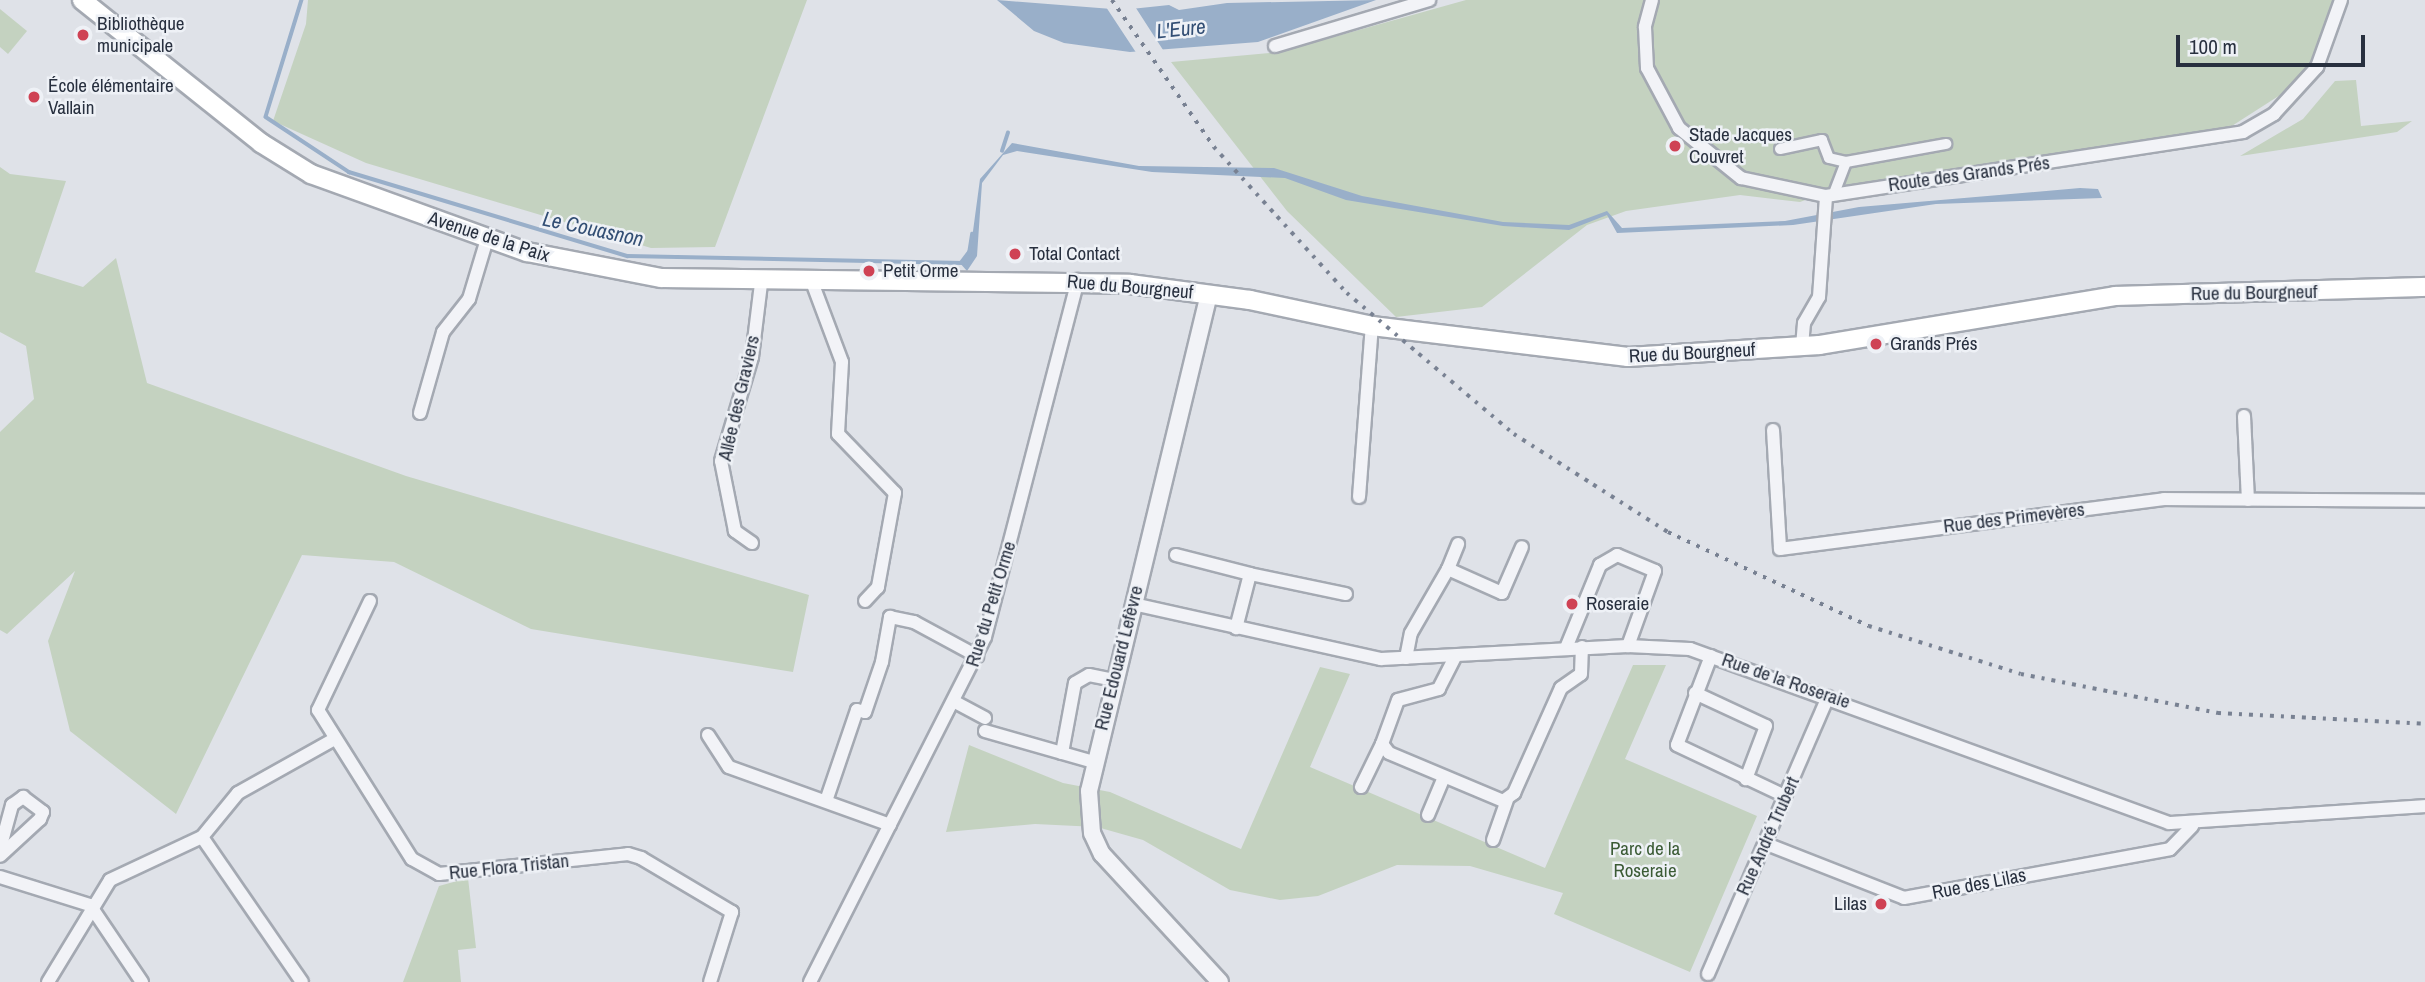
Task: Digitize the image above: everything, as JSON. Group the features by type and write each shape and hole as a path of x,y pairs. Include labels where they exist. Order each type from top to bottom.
{"main road":[{"name":"Avenue de la Paix","path":"82,0 261,143 311,174 487,239 661,278 761,284 960,282"},
{"name":"Rue du Bourgneuf","path":"960,282 1079,280 1209,293 1371,326 1616,357 1802,346 2092,298 2425,287"}],"street":[{"path":"1275,46 1429,0"},
{"name":"Route des Grands Prés","path":"1652,0 1645,27 1647,68 1679,128 1741,178 1830,195 2243,132 2274,114 2317,67 2341,0"},
{"path":"1780,149 1822,140 1829,158 1846,162 1946,144"},
{"path":"1802,346 1804,323 1819,297 1824,216 1830,195 1846,162"},
{"path":"420,413 443,332 469,299 487,239"},
{"name":"Rue du Petit Orme","path":"810,982 956,702 977,656 1079,280"},
{"path":"812,282 842,362 838,434 895,493 878,587 865,601"},
{"name":"Allée des Graviers","path":"752,543 735,531 721,461 751,357 761,284"},
{"name":"Rue Edouard Lefèvre","path":"1209,293 1094,762 1090,810 1097,845 1220,982"},
{"path":"1359,497 1371,326"},
{"path":"2244,416 2248,500"},
{"name":"Rue des Primevères","path":"1773,430 1780,549 2164,499 2425,500"},
{"path":"1406,658 1411,633 1448,569 1458,544"},
{"path":"1448,569 1502,593 1522,547"},
{"path":"1176,555 1346,594"},
{"path":"1566,648 1600,565 1617,555 1655,571 1628,646"},
{"path":"1236,628 1250,574"},
{"name":"Rue Flora Tristan","path":"370,601 320,699 333,740 424,869 460,873 628,854 728,906 734,919 710,982"},
{"name":"Rue de la Roseraie","path":"1133,604 1351,655 1454,657 1628,646 1711,656 2164,821 2192,826 2425,806"},
{"path":"826,801 857,710 865,712 882,662 890,617 914,622 977,656"},
{"path":"1493,840 1507,800 1561,688 1581,674 1583,648"},
{"path":"1711,656 1677,745 1785,796"},
{"path":"1360,787 1382,744 1398,700 1439,689 1454,657"},
{"path":"1062,753 1075,683 1089,676 1114,680"},
{"path":"1695,693 1766,726 1746,779"},
{"name":"Rue André Trubert","path":"1708,974 1828,697"},
{"path":"956,702 985,725 1094,762"},
{"path":"708,735 729,767 890,825"},
{"path":"48,982 90,905 110,880 139,863 202,837 238,793 333,740"},
{"path":"1382,744 1389,753 1507,800"},
{"path":"1428,814 1444,776"},
{"path":"0,849 12,805 23,797 43,812 40,820 0,856"},
{"name":"Rue des Lilas","path":"1764,843 1904,898 2170,849 2192,826"},
{"path":"202,837 302,982"},
{"path":"0,877 90,905 142,982"}],"green space":[{"path":"308,0 807,0 715,247 651,248 366,163 273,121 306,24"},
{"name":"Stade Jacques Couvret","path":"1466,0 2334,0 2311,62 2288,90 2224,131 1846,185 1800,202 1740,195 1626,211 1587,225 1482,307 1396,317 1287,211 1171,62 1280,52"},
{"path":"0,9 27,31 8,54 0,47"},
{"path":"2356,80 2361,126 2412,121 2397,132 2240,156 2303,119 2335,81"},
{"path":"0,167 10,174 66,181 35,272 83,287 116,258 147,383 406,476 809,595 793,672 531,629 394,562 302,555 176,814 70,731 48,641 75,571 7,634 0,630 0,432 34,399 26,346 0,332"},
{"name":"Parc de la Roseraie","path":"1633,665 1666,665 1625,759 1757,816 1690,972 1554,914 1563,893 1470,866 1397,865 1318,896 1280,900 1230,890 1143,840 1097,827 1035,824 946,832 969,745 1063,783 1110,792 1241,849 1320,667 1350,674 1310,767 1545,868"},
{"path":"468,878 476,948 458,950 461,982 403,982 439,886"}],"water":[{"name":"L'Eure","path":"997,0 1112,9 1119,21 1138,20 1131,9 1169,5 1179,10 1227,3 1376,0 1258,42 1130,52 1064,43 1034,31"},
{"path":"1012,143 1139,166 1274,168 1362,196 1503,222 1569,225 1607,211 1622,228 1785,221 1859,207 2080,188 2098,189 2102,198 1936,204 1793,225 1617,233 1607,215 1569,230 1503,226 1346,200 1285,178 1152,172 1017,151 1003,155 982,183 977,256 967,271 959,262 971,246 980,179"}],"pier":[{"path":"1134,5 1165,53 1137,54 1106,7 1132,16 1128,8"}],"waterway":[{"name":"Le Couasnon","path":"302,0 266,117 349,172 628,256 963,263"},
{"name":"Le Couasnon","path":"1002,151 1008,133"},
{"name":"Le Couasnon","path":"969,254 972,234"}],"railway":[{"path":"1112,0 1214,147 1347,293 1514,434 1668,532 1869,626 2021,674 2218,713 2425,724"}],"place":[{"name":"Bibliothèque municipale","path":"83,35"},
{"name":"École élémentaire Vallain","path":"34,97"},
{"name":"Stade Jacques Couvret","path":"1675,146"},
{"name":"Total Contact","path":"1015,254"},
{"name":"Petit Orme","path":"869,271"},
{"name":"Grands Prés","path":"1876,344"},
{"name":"Roseraie","path":"1572,604"},
{"name":"Lilas","path":"1881,904"}]}
